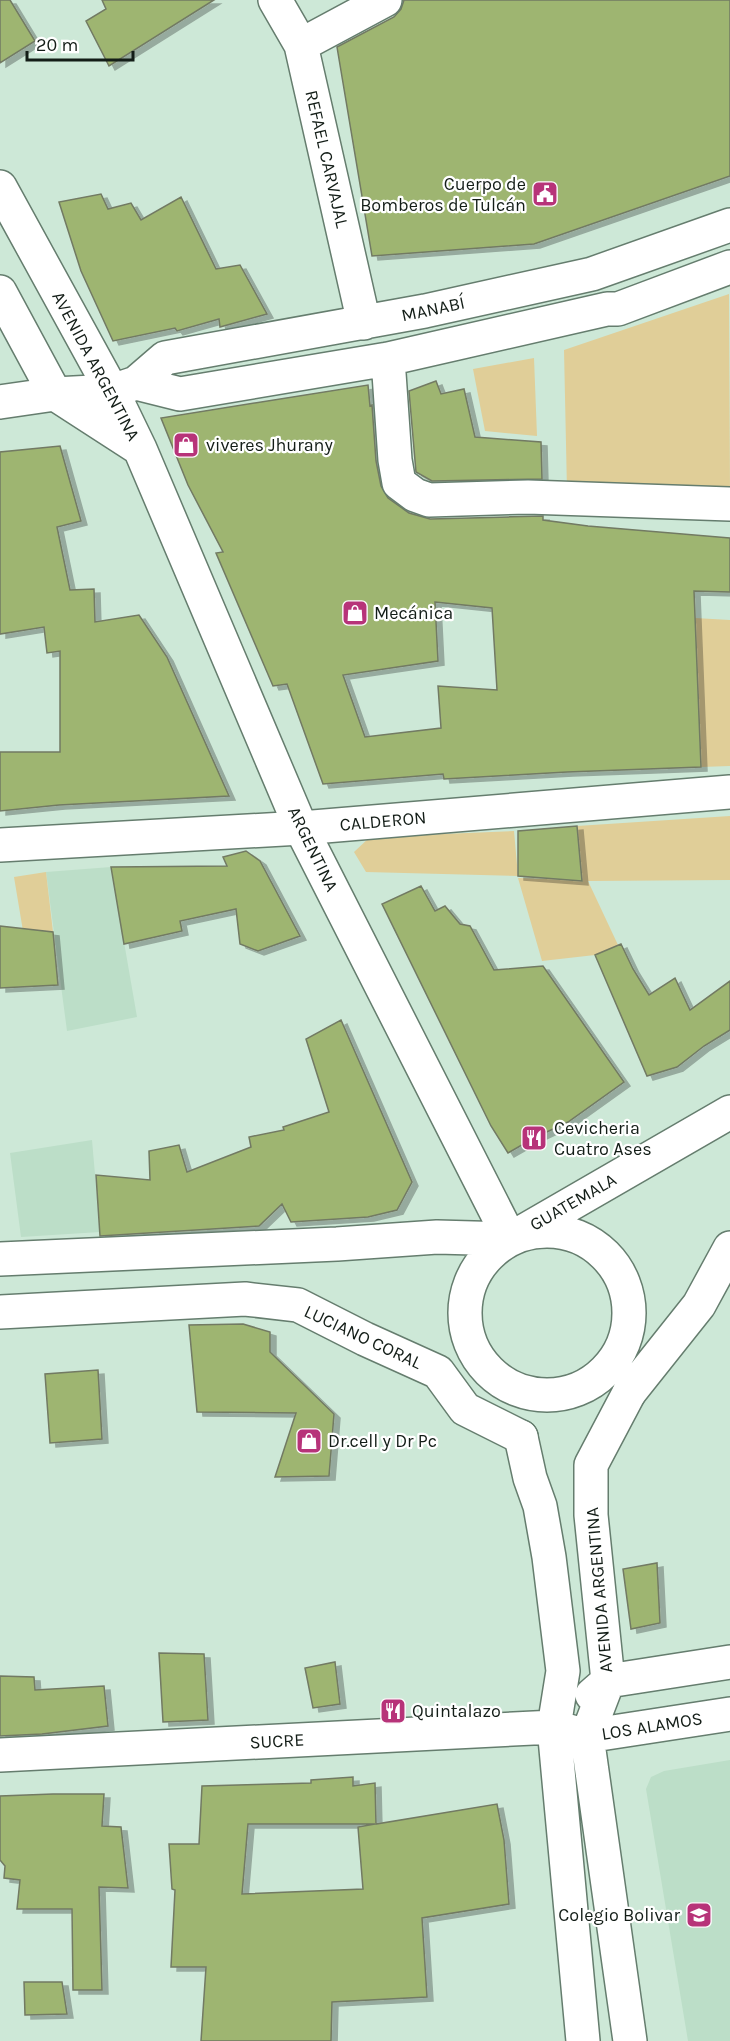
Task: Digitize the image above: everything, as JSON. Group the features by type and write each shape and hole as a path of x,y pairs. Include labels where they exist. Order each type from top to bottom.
{"street":[{"name":"REFAEL CARVAJAL","path":"275,0 301,45 364,323"},
{"path":"301,45 385,0"},
{"name":"AVENIDA ARGENTINA","path":"0,187 124,387 140,449"},
{"name":"MANABÍ","path":"124,387 165,358 425,311 592,274 730,225"},
{"path":"0,402 124,387 180,394 388,359 607,309 618,309 730,267"},
{"name":"AVENIDA ARGENTINA","path":"0,292 55,394 140,449"},
{"path":"388,359 391,414 399,483 415,495 429,501 528,497 730,504"},
{"name":"ARGENTINA","path":"140,449 301,828 510,1239"},
{"name":"CALDERON","path":"0,845 301,828 730,792"},
{"name":"GUATEMALA","path":"510,1239 730,1112"},
{"path":"0,1259 337,1244 437,1237 510,1239 546,1230 564,1233 582,1238 611,1261 621,1277 627,1294 629,1312 622,1348 595,1380 577,1390 556,1395 536,1394 515,1388 497,1378 473,1349 467,1332 465,1313 469,1286 482,1262 510,1239"},
{"name":"AVENIDA ARGENTINA","path":"630,2041 587,1736 608,1681 591,1515 591,1465 629,1393 699,1305 730,1248"},
{"name":"LUCIANO CORAL","path":"0,1312 245,1299 298,1305 438,1372 465,1409 521,1437 530,1478 540,1506 549,1557 563,1671 554,1727"},
{"path":"608,1681 730,1662"},
{"name":"LOS ALAMOS","path":"554,1727 608,1681"},
{"name":"LOS ALAMOS","path":"554,1727 587,1736 730,1714"},
{"path":"554,1727 583,2041"},
{"name":"SUCRE","path":"0,1755 554,1727"}],"shaded area":[{"path":"729,294 730,496 567,491 564,350"},
{"path":"534,358 537,436 485,431 473,369"},
{"path":"695,618 730,620 730,766 701,767"},
{"path":"730,816 730,880 588,881 618,945 595,955 542,961 518,878 582,880 577,826"},
{"path":"514,831 518,876 366,872 354,852 370,837"},
{"path":"111,867 137,1017 67,1031 46,872"},
{"path":"46,872 53,932 23,931 14,877"},
{"path":"92,1140 100,1232 21,1237 10,1153"},
{"name":"Colegio Bolivar","path":"730,1760 730,2041 688,2041 646,1789 651,1777 664,1771"}],"building":[{"path":"0,0 10,0 35,41 0,63"},
{"path":"102,0 214,0 109,66 86,21 106,9"},
{"path":"404,0 730,0 730,176 534,244 372,256 337,47 394,17 401,9"},
{"path":"101,194 108,209 131,203 141,220 181,197 216,269 240,265 267,314 220,327 219,319 177,331 175,328 113,341 81,271 59,202"},
{"path":"436,381 441,394 464,389 475,437 541,442 542,479 432,481 416,472 409,391"},
{"path":"368,385 381,486 388,498 409,513 430,519 543,516 543,520 588,526 730,538 730,592 694,591 701,767 444,779 443,774 323,784 287,684 273,686 216,553 223,552 188,485 161,418","holes":["435,602 492,608 497,690 438,686 441,728 365,737 343,675 438,661"]},
{"path":"60,446 81,521 57,527 70,590 94,589 95,622 139,615 167,657 229,796 59,805 0,811 0,752 60,752 60,651 47,653 44,627 0,634 0,452"},
{"path":"577,826 582,881 518,876 518,831"},
{"path":"246,851 260,861 300,936 258,951 240,944 236,909 180,921 182,931 124,944 111,867 227,866 223,857"},
{"path":"421,886 435,911 445,906 460,924 470,926 494,970 543,966 624,1082 568,1122 508,1153 491,1126 382,904"},
{"path":"0,926 53,932 58,985 0,988"},
{"path":"621,944 649,995 675,978 690,1010 730,981 730,1030 677,1067 647,1076 595,955"},
{"path":"341,1020 412,1182 397,1210 368,1217 291,1222 282,1204 259,1226 100,1236 96,1175 150,1180 149,1151 179,1145 187,1172 251,1147 249,1137 284,1130 283,1127 329,1112 306,1039"},
{"path":"243,1324 270,1332 270,1352 334,1414 329,1476 275,1477 296,1413 197,1412 189,1325"},
{"path":"98,1370 102,1439 50,1443 45,1374"},
{"path":"657,1563 660,1623 631,1629 623,1569"},
{"path":"159,1653 204,1654 208,1720 163,1722"},
{"path":"335,1662 340,1704 313,1708 305,1668"},
{"path":"0,1676 34,1677 35,1690 104,1686 108,1726 42,1734 0,1736"},
{"path":"353,1777 353,1786 375,1783 376,1824 497,1804 504,1840 509,1904 422,1918 427,1997 332,2002 331,2041 201,2041 206,1967 171,1967 175,1890 172,1889 169,1844 199,1844 202,1786 311,1783 311,1780","holes":["248,1824 375,1824 358,1827 363,1889 242,1894"]},
{"path":"104,1794 102,1826 121,1827 128,1888 99,1887 102,1990 73,1990 72,1909 17,1909 20,1880 4,1878 5,1866 0,1860 0,1796"},
{"path":"24,1982 62,1982 67,2014 25,2015"}],"place":[{"name":"Cuerpo de Bomberos de Tulcán","path":"545,194"},
{"name":"viveres Jhurany","path":"186,445"},
{"name":"Mecánica","path":"355,613"},
{"name":"Cevicheria Cuatro Ases","path":"534,1138"},
{"name":"Dr.cell y Dr Pc","path":"309,1441"},
{"name":"Quintalazo","path":"393,1711"},
{"name":"Colegio Bolivar","path":"699,1915"}]}
